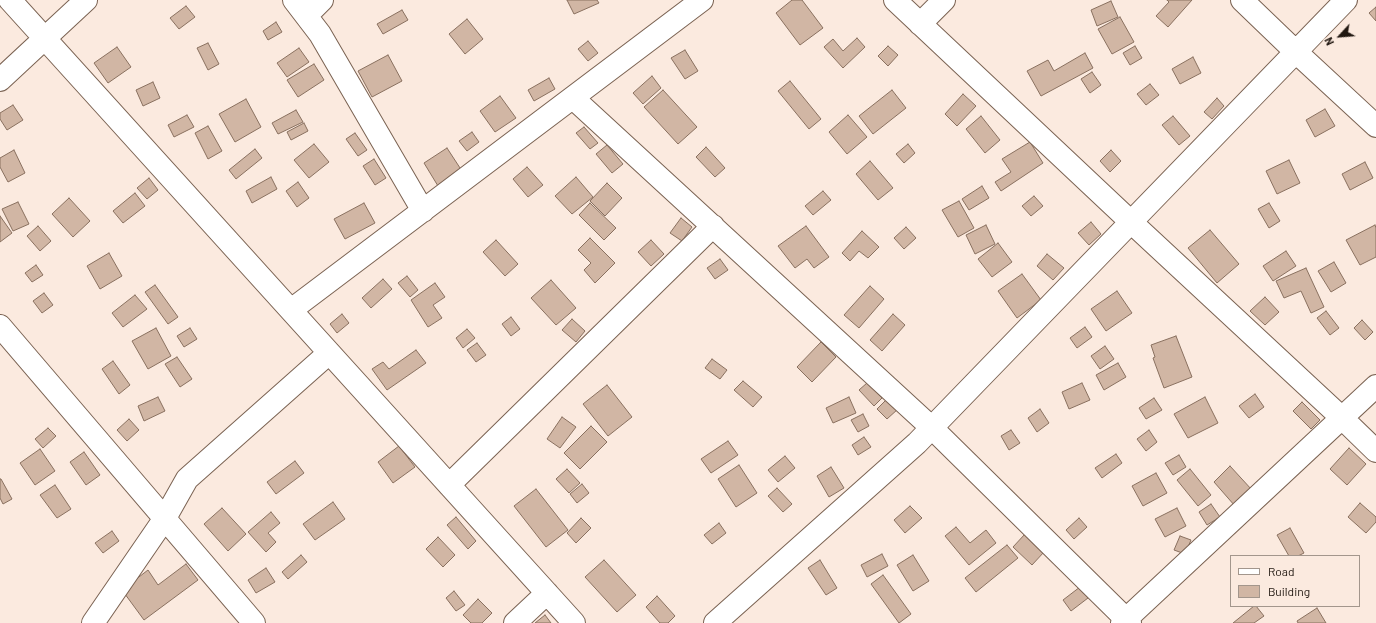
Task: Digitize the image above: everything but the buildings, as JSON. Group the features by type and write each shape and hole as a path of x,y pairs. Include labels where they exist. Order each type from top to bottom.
{"street":[{"path":"10,0 574,623"},
{"path":"0,80 86,0"},
{"path":"322,0 301,8 320,34 423,211"},
{"path":"291,310 702,0"},
{"path":"894,0 1342,418 1376,452"},
{"path":"920,24 944,0"},
{"path":"1242,0 1376,126"},
{"path":"715,623 917,443 1346,0"},
{"path":"573,98 932,428 1126,622 1376,386"},
{"path":"449,485 713,226"},
{"path":"0,326 254,623"},
{"path":"93,623 165,518 187,479 329,353"},
{"path":"515,623 547,594"}]}
